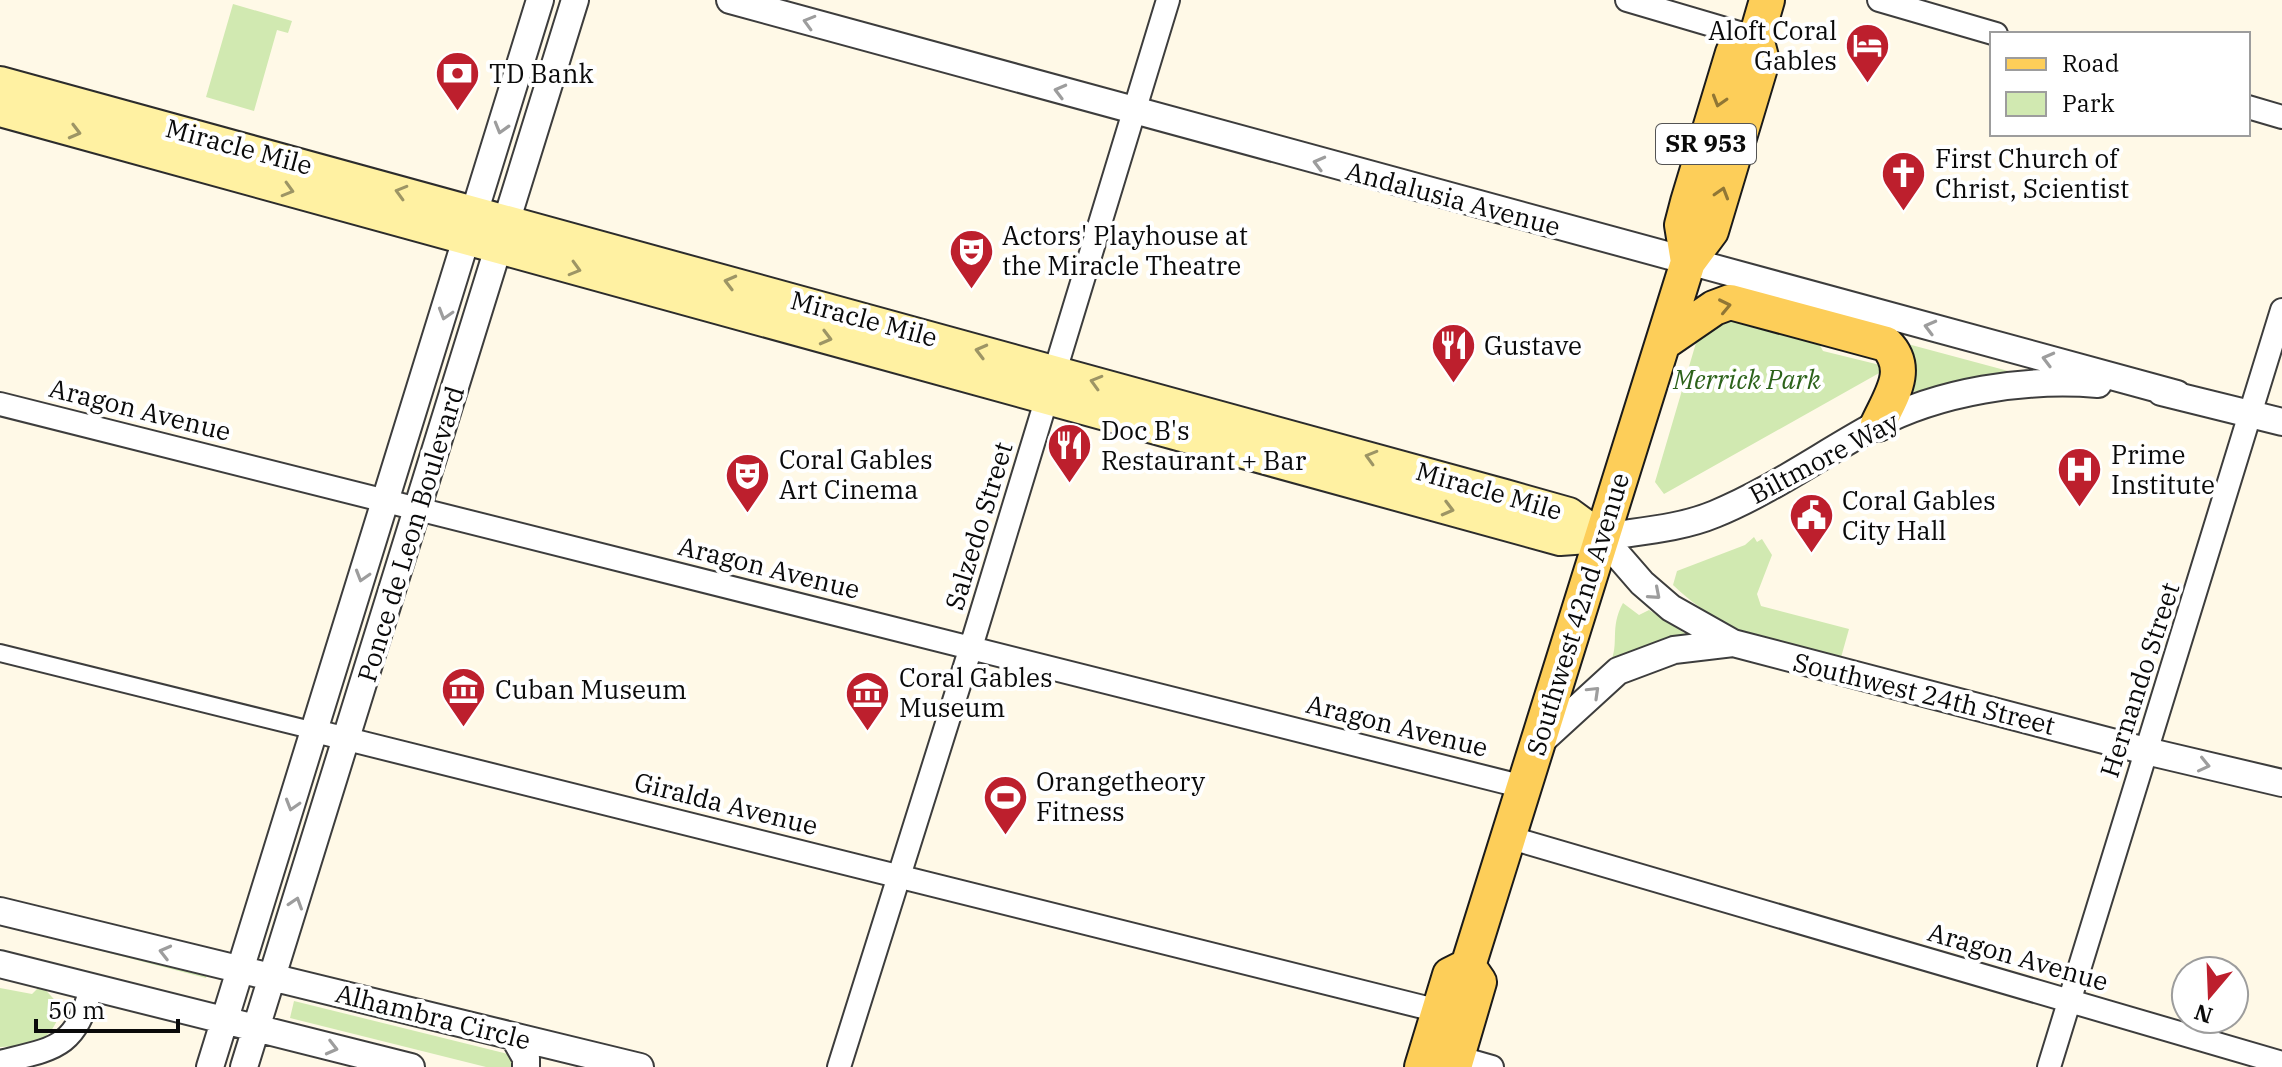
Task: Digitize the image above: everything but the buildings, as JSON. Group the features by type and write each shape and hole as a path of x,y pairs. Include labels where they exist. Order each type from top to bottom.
{"main road":[{"name":"Southwest 42nd Avenue","path":"1422,1067 1450,975 1468,966 1688,262 1711,231 1762,61 1756,38 1767,0"},
{"name":"Miracle Mile","path":"0,82 472,226 1052,386 1569,513 1602,537"},
{"name":"Miracle Mile","path":"0,111 472,226"},
{"path":"1663,343 1714,308 1730,302 1886,344 1896,354 1900,375 1878,424"},
{"name":"Southwest 42nd Avenue","path":"1451,1064 1479,982 1468,966"},
{"path":"1439,1011 1451,1064"}],"street":[{"name":"Ponce de Leon Boulevard","path":"210,1067 540,0"},
{"name":"Ponce de Leon Boulevard","path":"244,1067 575,0"},
{"name":"Andalusia Avenue","path":"730,0 2177,394"},
{"name":"Salzedo Street","path":"839,1067 1052,386 1168,0"},
{"path":"1627,0 1756,38"},
{"path":"1879,0 1990,32"},
{"path":"2250,108 2282,117"},
{"name":"Hernando Street","path":"2049,1067 2282,310"},
{"name":"Biltmore Way","path":"1602,537 1674,526 1713,515 1878,424 1942,402 2032,383 2094,384 2177,394 2282,422"},
{"name":"Aragon Avenue","path":"0,404 1524,787"},
{"name":"Southwest 24th Street","path":"1602,537 1642,583 1671,608 1733,643 2146,751 2282,783"},
{"path":"1537,745 1618,671 1645,658 1674,650 1733,643"},
{"name":"Giralda Avenue","path":"0,653 1439,1011"},
{"name":"Aragon Avenue","path":"1508,837 2282,1063"},
{"name":"Alhambra Circle","path":"0,911 514,1037 573,1060 640,1067"},
{"name":"Alhambra Circle","path":"0,964 411,1067"},
{"path":"0,1062 37,1053 69,1037 82,1022 91,988"},
{"path":"514,1037 526,1058 526,1067"},
{"path":"1451,1064 1492,1067"}],"green space":[{"path":"233,4 292,21 288,33 277,30 254,111 206,97"},
{"name":"Merrick Park","path":"1732,316 1814,334 1823,351 1880,365 1881,372 1664,494 1655,482 1698,336"},
{"path":"1904,343 2012,372 1902,394"},
{"path":"1754,537 1757,542 1762,539 1772,555 1757,594 1761,606 1849,629 1840,661 1772,642 1731,626 1692,602 1673,585 1677,571 1745,545"},
{"path":"1623,603 1639,615 1649,610 1692,638 1610,663 1616,620"},
{"path":"63,938 207,973 206,978 63,941"},
{"path":"41,985 62,1008 52,1029 32,1043 0,1047 0,988 32,994"},
{"path":"294,1001 512,1055 515,1067 486,1067 290,1018"}],"place":[{"name":"Aloft Coral Gables","path":"1868,85"},
{"name":"TD Bank","path":"458,113"},
{"name":"First Church of Christ, Scientist","path":"1904,213"},
{"name":"Actors' Playhouse at the Miracle Theatre","path":"971,290"},
{"name":"Gustave","path":"1453,385"},
{"name":"Doc B's Restaurant + Bar","path":"1070,485"},
{"name":"Prime Institute","path":"2080,509"},
{"name":"Coral Gables Art Cinema","path":"748,514"},
{"name":"Coral Gables City Hall","path":"1811,555"},
{"name":"Cuban Museum","path":"464,729"},
{"name":"Coral Gables Museum","path":"868,732"},
{"name":"Orangetheory Fitness","path":"1005,836"}]}
